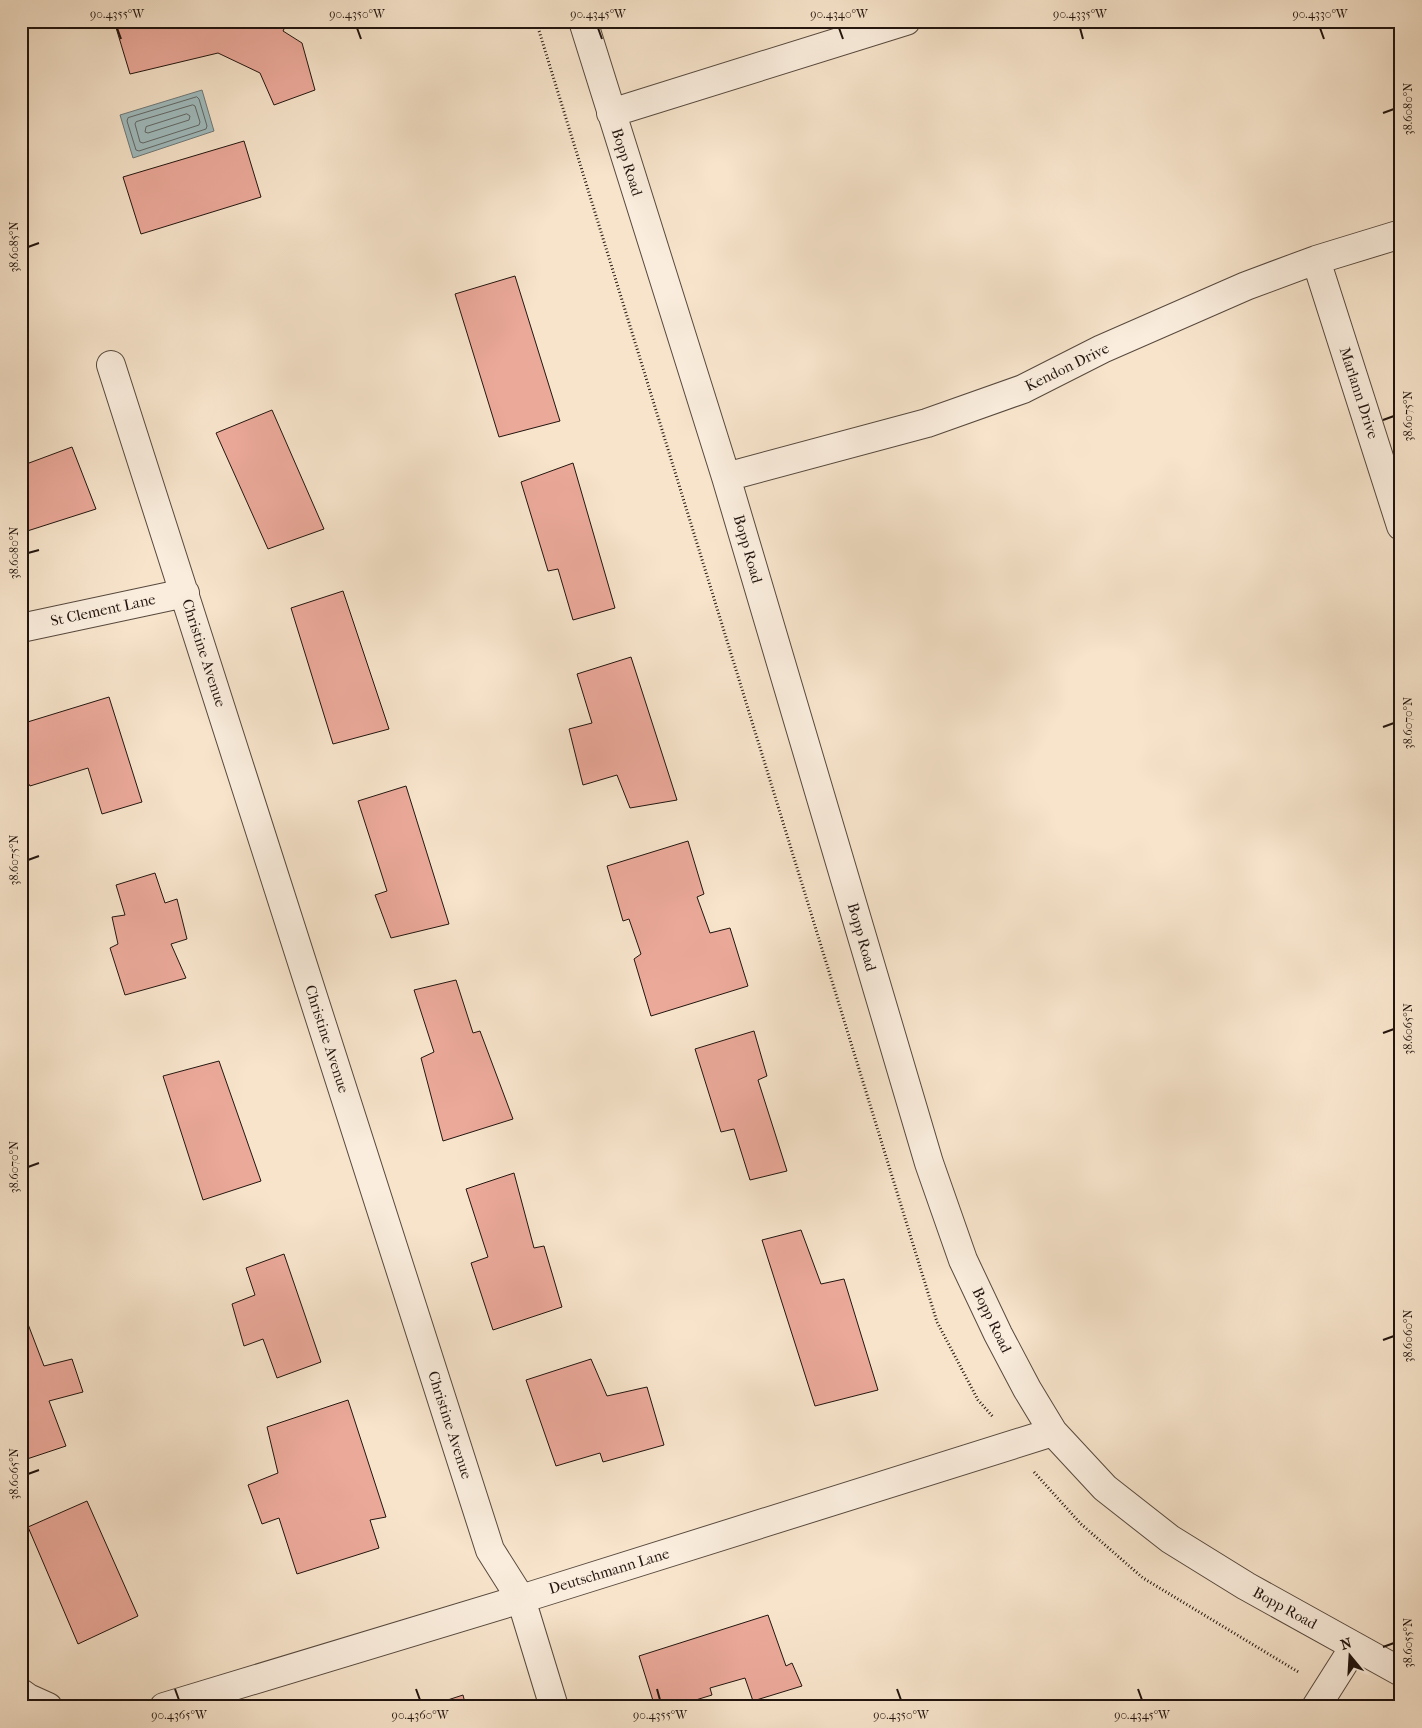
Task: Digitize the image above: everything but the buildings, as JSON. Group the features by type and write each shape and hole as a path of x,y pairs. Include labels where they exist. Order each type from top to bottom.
{"street":[{"name":"Bopp Road","path":"583,21 726,477 929,1164 963,1260 1002,1342 1027,1389 1054,1432 1105,1488 1170,1539 1246,1586 1401,1672"},
{"path":"612,113 906,21"},
{"name":"Kendon Drive","path":"726,477 927,423 1023,389 1111,345 1246,286 1316,260 1401,234"},
{"name":"Marlann Drive","path":"1316,260 1401,526"},
{"name":"Christine Avenue","path":"110,365 185,593 490,1550 521,1599 554,1707"},
{"name":"St Clement Lane","path":"21,628 185,593"},
{"name":"Deutschmann Lane","path":"164,1707 521,1599 1054,1432"},
{"path":"1316,1707 1354,1647"},
{"path":"21,1692 28,1698 48,1707"}],"water":[{"path":"202,90 214,131 133,158 120,115"}]}
